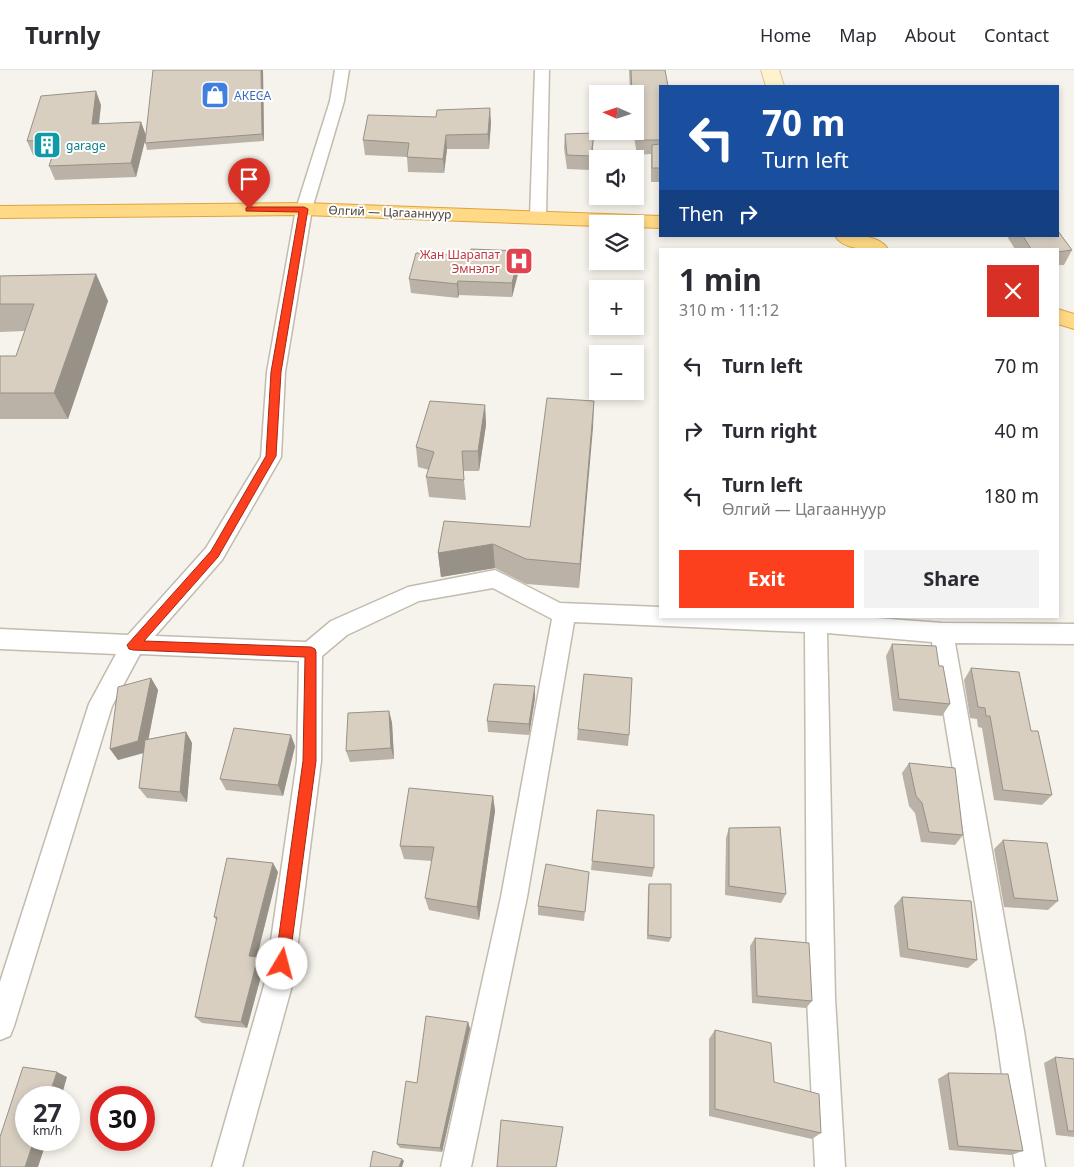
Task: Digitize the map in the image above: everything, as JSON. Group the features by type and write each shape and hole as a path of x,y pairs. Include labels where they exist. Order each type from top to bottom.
{"highway":[{"name":"Өлгий — Цагааннуур","path":"0,212 304,209 659,222"},
{"path":"848,237 875,248"},
{"path":"1059,316 1074,322"}],"main road":[{"path":"770,70 775,85"}],"street":[{"path":"0,1026 101,704 133,645 214,554 271,456 276,372 304,209 337,101 342,70"},
{"path":"538,218 542,70"},
{"path":"0,639 311,652 339,628 416,593 494,578 558,612 659,616"},
{"path":"456,1167 514,897 564,612"},
{"path":"701,618 816,623 942,633 1074,634"},
{"path":"816,623 821,998 830,1167"},
{"path":"942,633 1010,1031 1030,1167"},
{"path":"227,1167 279,982 309,761 311,652"}],"building":[{"path":"153,70 261,70 262,134 145,143"},
{"path":"631,70 665,70 668,85 659,85 659,140 644,140 644,85 632,85"},
{"path":"96,91 92,124 141,122 131,163 49,166 58,139 27,141 41,96"},
{"path":"490,108 488,134 446,135 443,159 407,157 409,143 363,140 368,115 436,117 437,110"},
{"path":"589,133 589,140 593,140 589,156 567,155 565,134"},
{"path":"659,144 659,168 652,168 652,145"},
{"path":"1059,232 1072,250 1059,252 1059,248 1030,248 1024,237 1059,237"},
{"path":"471,249 520,251 512,283 458,281 457,284 409,279 416,253 470,256"},
{"path":"96,274 54,393 0,393 0,356 16,356 34,304 0,304 0,276"},
{"path":"547,398 594,401 580,564 526,559 493,544 438,553 444,521 530,527"},
{"path":"430,401 485,405 478,451 462,451 464,480 426,477 434,452 416,447"},
{"path":"892,644 936,646 939,666 943,666 950,704 899,699"},
{"path":"971,668 1019,672 1031,731 1038,731 1052,795 1003,790 990,716 986,716 985,708 978,707"},
{"path":"584,674 632,678 629,735 578,729"},
{"path":"151,678 138,741 110,749 118,687"},
{"path":"494,684 535,686 529,724 487,721"},
{"path":"389,711 391,748 346,751 348,713"},
{"path":"234,728 291,735 278,785 220,779"},
{"path":"186,732 180,792 139,788 145,740"},
{"path":"909,763 955,768 963,835 929,832 922,803 916,796"},
{"path":"409,788 493,796 477,907 425,898 434,847 400,846"},
{"path":"597,810 654,815 654,868 592,861"},
{"path":"780,827 786,894 729,886 729,828"},
{"path":"1003,840 1047,843 1058,901 1014,898"},
{"path":"227,858 273,863 249,956 258,957 241,1022 195,1017 217,917 214,917"},
{"path":"546,864 589,872 585,912 538,906"},
{"path":"649,884 671,884 671,938 648,935"},
{"path":"902,897 971,901 977,960 908,949"},
{"path":"755,938 809,943 812,1001 757,996"},
{"path":"426,1016 468,1022 440,1148 397,1144 406,1081 417,1083"},
{"path":"715,1030 771,1043 774,1082 819,1094 821,1133 715,1109"},
{"path":"1055,1057 1074,1059 1074,1131 1068,1131"},
{"path":"23,1067 57,1072 52,1086 17,1086"},
{"path":"948,1073 1008,1074 1023,1151 958,1146"},
{"path":"15,1091 15,1151 30,1151 25,1167 0,1167 0,1137"},
{"path":"501,1120 563,1127 556,1167 497,1167"},
{"path":"373,1151 402,1159 399,1167 370,1167"}],"place":[{"name":"АКЕСА","path":"215,95"},
{"name":"garage","path":"47,145"},
{"name":"Жан Шарапат Эмнэлэг","path":"519,261"}],"route":[{"path":"249,209 304,209 276,372 271,456 214,554 133,645 311,652 309,761 282,964"}]}
